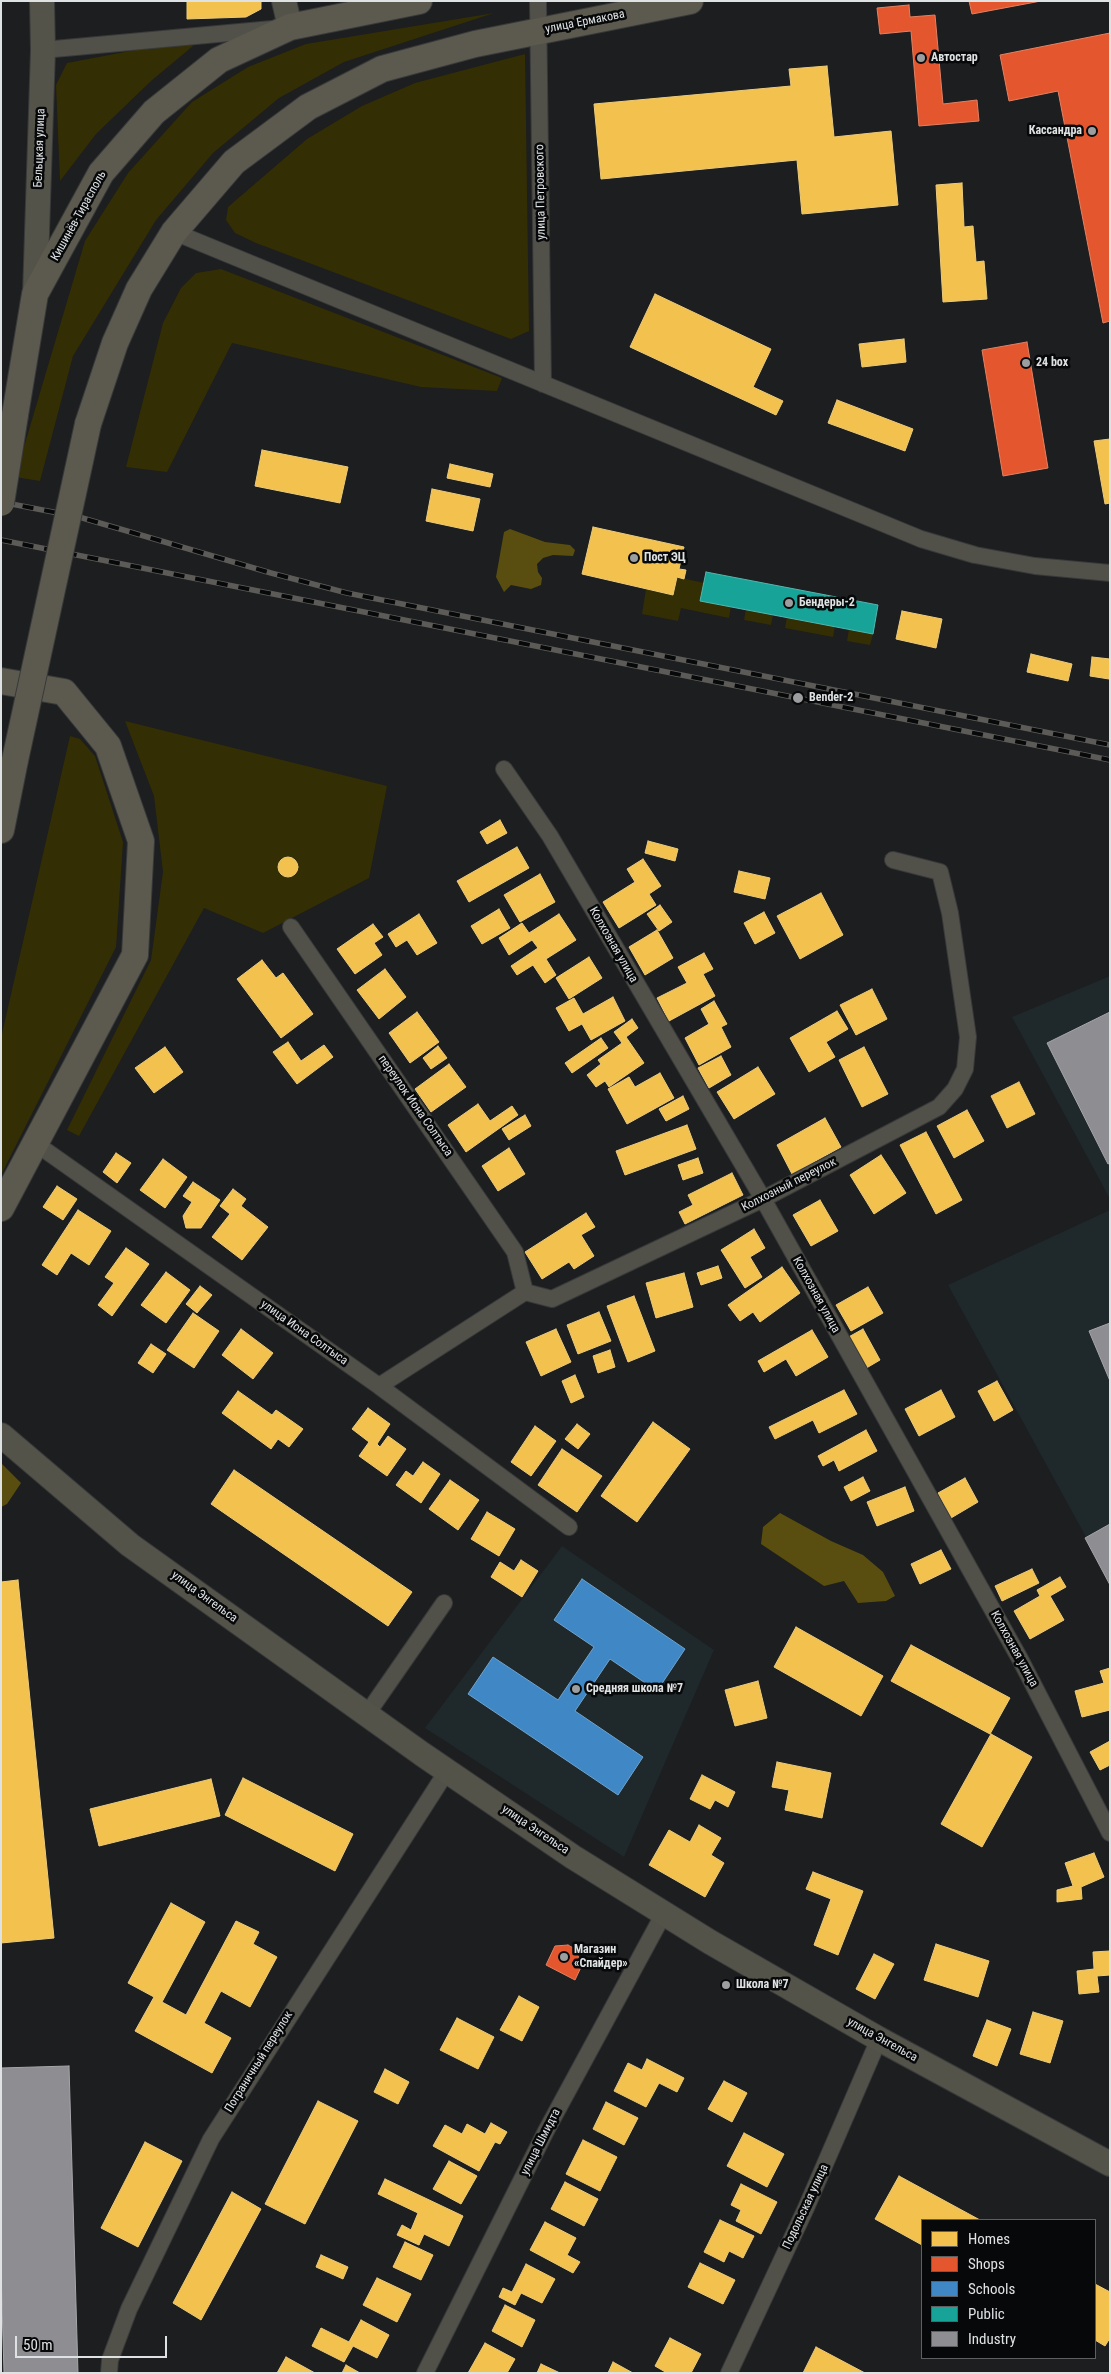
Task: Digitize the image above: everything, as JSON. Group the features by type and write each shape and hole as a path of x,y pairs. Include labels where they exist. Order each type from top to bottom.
{"main road":[{"name":"Кишинёв-Тирасполь","path":"1,504 35,294 101,173 154,112 219,60 290,27 419,1"},
{"name":"улица Ермакова","path":"1,830 14,760 88,424 115,343 138,289 174,232 234,162 308,107 382,70 475,44 690,1"},
{"path":"1,682 64,692 108,746 141,841 135,955 1,1208"}],"street":[{"name":"Бельцкая улица","path":"35,294 43,50 42,1"},
{"path":"43,50 290,27 284,1"},
{"name":"улица Петровского","path":"538,1 543,384"},
{"path":"174,232 921,539 975,555 1035,566 1110,573"},
{"name":"Колхозная улица","path":"504,768 550,836 762,1199 1020,1659 1110,1833"},
{"name":"Колхозный переулок","path":"525,1292 552,1299 762,1199 939,1107 955,1089 965,1069 968,1038 950,913 940,872 893,860"},
{"name":"переулок Иона Солтыса","path":"291,927 516,1252 525,1292"},
{"name":"улица Иона Солтыса","path":"35,1142 379,1386 569,1527"},
{"path":"379,1386 525,1292"},
{"name":"улица Энгельса","path":"1,1435 130,1545 447,1771 664,1915 880,2039 1110,2164"},
{"path":"367,1714 444,1603"},
{"name":"Пограничный переулок","path":"109,2373 110,2360 129,2309 211,2139 447,1771"},
{"name":"улица Шмидта","path":"425,2373 546,2131 664,1915"},
{"name":"Подольская улица","path":"729,2373 806,2208 880,2039"}],"shaded area":[{"path":"494,13 344,62 279,98 213,153 156,220 73,356 40,481 15,477 85,241 128,173 192,102 248,67 306,44"},
{"path":"188,40 193,46 151,81 96,134 60,181 56,85 67,63"},
{"path":"525,54 529,331 511,339 256,243 235,233 226,220 228,207 307,139 362,106 415,83"},
{"path":"221,269 502,378 497,391 421,387 232,343 167,472 126,467 163,323 181,288 196,273"},
{"path":"510,529 545,542 570,545 575,550 573,556 553,555 543,558 537,564 538,572 542,578 541,585 531,589 511,585 504,592 496,577 504,532"},
{"path":"677,577 704,583 731,606 729,618 681,608 678,621 642,614 646,589 673,595"},
{"path":"746,609 773,614 771,625 744,620"},
{"path":"787,617 835,626 833,637 785,628"},
{"path":"849,629 873,634 870,645 847,641"},
{"path":"125,721 387,786 369,878 263,933 204,908 79,1136 67,1130 151,960 163,872 154,796"},
{"path":"70,736 80,739 95,756 123,842 116,947 1,1175 1,1038"},
{"path":"1110,976 1110,1199 1012,1017"},
{"path":"1110,1210 1110,1581 948,1285"},
{"path":"1,1463 21,1483 7,1504 1,1507"},
{"path":"780,1513 831,1541 863,1555 883,1572 895,1596 886,1601 858,1603 844,1581 824,1586 761,1544 763,1527"},
{"name":"Средняя школа №7","path":"562,1546 714,1650 624,1857 425,1728"}],"building: Homes":[{"path":"187,1 261,1 261,9 246,17 187,19"},
{"path":"827,66 834,137 891,131 898,205 802,214 797,160 601,179 594,104 791,86 789,69"},
{"path":"962,183 964,227 973,226 976,262 984,261 987,299 943,302 936,185"},
{"path":"655,294 771,349 753,387 783,401 776,415 630,347"},
{"path":"904,339 906,362 862,367 859,344"},
{"path":"837,400 913,429 905,451 828,423"},
{"path":"1110,439 1110,503 1105,504 1094,441"},
{"path":"262,450 348,467 340,503 255,486"},
{"path":"450,464 493,474 490,487 447,478"},
{"path":"432,489 480,499 473,531 426,521"},
{"name":"Пост ЭЦ","path":"593,527 684,547 679,569 686,570 684,579 677,577 673,595 582,574"},
{"path":"902,611 942,619 936,648 896,639"},
{"path":"1031,654 1072,664 1068,681 1027,672"},
{"path":"1092,657 1110,659 1109,679 1090,676"},
{"path":"500,820 507,833 487,844 480,832"},
{"path":"648,841 678,849 675,861 645,853"},
{"path":"517,847 529,868 469,902 457,881"},
{"path":"288,857 295,860 298,867 295,874 288,877 281,874 278,867 281,860"},
{"path":"643,859 661,886 649,894 656,905 619,928 603,902 635,882 627,869"},
{"path":"739,871 770,878 765,899 734,892"},
{"path":"540,874 555,902 520,922 504,895"},
{"path":"821,893 843,935 800,959 777,916"},
{"path":"660,905 672,922 659,931 647,914"},
{"path":"499,909 510,928 482,944 471,926"},
{"path":"764,912 775,933 755,944 744,923"},
{"path":"419,914 437,943 417,955 407,940 396,947 388,934"},
{"path":"559,914 576,940 546,959 556,975 545,983 533,965 517,975 511,966 538,948 532,940 509,955 499,938 522,923 529,933"},
{"path":"373,924 383,937 374,943 382,955 355,974 337,949"},
{"path":"657,930 673,958 645,975 629,947"},
{"path":"704,953 713,969 703,974 715,996 669,1021 657,998 687,983 678,967"},
{"path":"589,957 602,978 569,999 556,978"},
{"path":"262,960 276,978 283,973 313,1014 281,1038 237,979"},
{"path":"385,969 406,997 379,1019 357,990"},
{"path":"872,989 887,1019 856,1035 840,1005"},
{"path":"613,997 625,1021 591,1040 582,1024 569,1031 556,1008 574,998 583,1014"},
{"path":"714,1001 727,1024 721,1027 731,1047 699,1065 685,1038 709,1024 701,1009"},
{"path":"837,1011 848,1029 826,1042 835,1057 809,1072 790,1038"},
{"path":"417,1012 439,1042 410,1063 389,1033"},
{"path":"632,1019 638,1028 626,1037 644,1063 609,1087 605,1081 596,1087 587,1075 601,1064 598,1060 622,1043 614,1032"},
{"path":"601,1038 608,1048 572,1073 565,1063"},
{"path":"288,1042 301,1061 324,1045 333,1057 297,1084 273,1052"},
{"path":"438,1046 447,1058 431,1069 423,1058"},
{"path":"165,1047 183,1072 154,1093 135,1068"},
{"path":"864,1047 888,1094 862,1107 839,1060"},
{"path":"721,1056 731,1075 709,1088 698,1068"},
{"path":"449,1064 466,1087 431,1112 415,1089"},
{"path":"758,1067 775,1094 734,1119 717,1092"},
{"path":"660,1073 674,1098 627,1124 608,1089 629,1077 635,1087"},
{"path":"1019,1082 1035,1114 1007,1128 991,1096"},
{"path":"683,1096 689,1109 666,1121 659,1109"},
{"path":"478,1104 490,1121 512,1106 518,1115 466,1152 448,1125"},
{"path":"967,1110 984,1141 954,1158 937,1126"},
{"path":"525,1115 531,1126 509,1140 502,1129"},
{"path":"825,1118 841,1147 792,1174 777,1145"},
{"path":"687,1125 696,1149 625,1175 616,1151"},
{"path":"926,1132 962,1200 936,1214 900,1145"},
{"path":"509,1148 525,1174 498,1191 482,1166"},
{"path":"116,1153 131,1163 117,1183 103,1172"},
{"path":"881,1155 906,1193 874,1214 850,1175"},
{"path":"698,1158 703,1173 683,1180 678,1165"},
{"path":"163,1159 187,1177 165,1208 140,1190"},
{"path":"732,1173 743,1195 685,1224 679,1212 693,1205 688,1195"},
{"path":"193,1182 220,1200 201,1228 186,1228 183,1216 192,1202 183,1196"},
{"path":"57,1186 77,1199 63,1220 43,1207"},
{"path":"233,1189 246,1199 241,1206 268,1227 242,1260 212,1237 230,1214 220,1206"},
{"path":"820,1200 838,1231 811,1246 793,1215"},
{"path":"78,1210 111,1231 89,1265 71,1253 57,1275 42,1265"},
{"path":"586,1213 595,1227 581,1235 594,1256 574,1269 569,1262 542,1279 525,1252"},
{"path":"754,1229 765,1248 750,1257 762,1277 745,1288 721,1250"},
{"path":"126,1248 149,1264 112,1316 98,1305 114,1283 105,1277"},
{"path":"718,1266 722,1278 701,1285 697,1273"},
{"path":"782,1267 800,1293 760,1322 753,1312 740,1321 728,1305"},
{"path":"166,1272 190,1290 166,1323 141,1305"},
{"path":"684,1273 693,1307 656,1318 646,1283"},
{"path":"200,1286 212,1295 197,1313 186,1304"},
{"path":"868,1287 883,1313 851,1331 836,1305"},
{"path":"634,1296 655,1351 628,1362 607,1306"},
{"path":"599,1312 611,1341 578,1354 567,1325"},
{"path":"193,1313 219,1331 194,1368 167,1350"},
{"path":"241,1329 273,1353 253,1379 222,1355"},
{"path":"556,1329 571,1362 541,1376 526,1342"},
{"path":"863,1329 880,1360 863,1370 845,1339"},
{"path":"812,1330 828,1357 796,1376 786,1359 764,1372 758,1361"},
{"path":"151,1344 166,1354 153,1373 138,1363"},
{"path":"610,1350 615,1367 598,1373 593,1356"},
{"path":"575,1375 584,1397 571,1403 562,1381"},
{"path":"997,1381 1013,1410 994,1421 978,1391"},
{"path":"844,1390 857,1414 819,1433 813,1420 775,1439 769,1427"},
{"path":"941,1390 955,1417 919,1436 905,1409"},
{"path":"238,1391 272,1415 276,1410 303,1429 289,1447 278,1439 271,1449 222,1413"},
{"path":"368,1408 390,1424 377,1444 380,1447 388,1436 406,1449 387,1476 359,1456 369,1442 352,1429"},
{"path":"653,1422 690,1449 637,1522 601,1496"},
{"path":"577,1424 590,1434 578,1449 565,1439"},
{"path":"535,1426 556,1441 531,1476 511,1462"},
{"path":"866,1430 877,1451 839,1471 834,1460 823,1466 818,1456"},
{"path":"562,1449 602,1476 577,1512 538,1485"},
{"path":"423,1462 440,1474 421,1503 396,1485 406,1471 413,1476"},
{"path":"234,1470 412,1592 388,1626 211,1504"},
{"path":"863,1477 870,1491 851,1501 844,1487"},
{"path":"965,1478 978,1502 951,1518 938,1493"},
{"path":"450,1480 479,1500 458,1530 429,1509"},
{"path":"905,1487 914,1511 877,1526 867,1502"},
{"path":"487,1512 515,1529 499,1556 471,1539"},
{"path":"941,1550 951,1569 920,1584 911,1564"},
{"path":"521,1560 538,1571 522,1597 491,1577 500,1562 514,1571"},
{"path":"1032,1569 1039,1583 1002,1601 995,1586"},
{"path":"1060,1577 1066,1587 1050,1596 1064,1620 1030,1639 1014,1611 1040,1596 1037,1590"},
{"path":"18,1580 54,1938 1,1943 1,1582"},
{"path":"796,1627 883,1676 861,1716 774,1667"},
{"path":"911,1645 1010,1698 990,1734 891,1681"},
{"path":"1110,1668 1110,1710 1082,1717 1075,1691 1104,1683 1100,1671"},
{"path":"758,1681 767,1718 735,1726 725,1690"},
{"path":"991,1734 1032,1757 982,1847 941,1824"},
{"path":"1110,1741 1110,1765 1100,1770 1090,1752"},
{"path":"777,1762 831,1773 822,1818 785,1810 789,1790 772,1787"},
{"path":"702,1775 735,1792 728,1807 715,1800 710,1809 690,1799"},
{"path":"243,1778 353,1834 335,1871 225,1815"},
{"path":"211,1779 220,1816 99,1846 90,1809"},
{"path":"699,1825 721,1838 711,1855 724,1863 705,1897 649,1865 669,1830 690,1842"},
{"path":"1094,1853 1104,1877 1081,1887 1082,1899 1057,1902 1057,1890 1073,1886 1065,1863"},
{"path":"813,1872 863,1891 838,1955 814,1945 831,1899 806,1889"},
{"path":"171,1903 205,1922 162,2002 186,2015 236,1921 259,1932 253,1944 277,1957 250,2007 221,1991 204,2023 231,2038 212,2073 135,2031 154,1997 128,1983"},
{"path":"936,1944 989,1961 978,1997 924,1980"},
{"path":"1110,1951 1110,1975 1097,1976 1099,1992 1079,1994 1077,1971 1094,1969 1093,1952"},
{"path":"874,1954 894,1964 875,1999 856,1989"},
{"path":"519,1996 539,2007 522,2041 500,2030"},
{"path":"1033,2012 1063,2021 1050,2063 1020,2054"},
{"path":"457,2018 494,2037 478,2069 440,2050"},
{"path":"987,2020 1011,2029 997,2066 973,2056"},
{"path":"647,2059 684,2078 677,2092 659,2083 646,2107 614,2091 628,2063 642,2070"},
{"path":"385,2069 409,2082 398,2104 374,2092"},
{"path":"724,2081 747,2093 732,2122 708,2109"},
{"path":"318,2101 358,2121 305,2224 265,2204"},
{"path":"606,2102 638,2118 624,2145 593,2129"},
{"path":"491,2123 507,2132 500,2144 495,2142 479,2171 433,2146 445,2125 462,2134 467,2124 485,2134"},
{"path":"744,2133 784,2154 767,2187 727,2166"},
{"path":"583,2140 617,2157 600,2191 566,2174"},
{"path":"145,2142 182,2161 138,2247 101,2228"},
{"path":"449,2161 477,2176 461,2204 433,2189"},
{"path":"899,2176 978,2219 921,2219 921,2244 875,2219"},
{"path":"385,2179 463,2216 449,2246 424,2234 419,2245 397,2235 402,2225 411,2230 418,2213 378,2194"},
{"path":"565,2182 598,2199 584,2226 551,2209"},
{"path":"741,2184 777,2202 761,2234 736,2221 741,2210 731,2205"},
{"path":"232,2192 261,2209 201,2320 173,2303"},
{"path":"720,2220 754,2236 743,2258 729,2251 724,2262 704,2252"},
{"path":"545,2222 576,2238 567,2255 580,2262 573,2273 530,2250"},
{"path":"405,2242 433,2255 421,2280 393,2267"},
{"path":"321,2255 348,2267 343,2279 316,2267"},
{"path":"700,2263 735,2280 723,2304 688,2287"},
{"path":"526,2264 555,2279 542,2303 521,2293 515,2305 499,2297 503,2288 512,2292"},
{"path":"377,2278 411,2294 397,2322 363,2305"},
{"path":"1096,2285 1110,2292 1110,2338 1105,2346 1096,2341"},
{"path":"505,2305 535,2320 522,2347 492,2331"},
{"path":"361,2320 389,2335 377,2358 353,2346 344,2362 312,2346 321,2328 349,2342"},
{"path":"670,2338 701,2354 691,2373 667,2373 655,2366"},
{"path":"485,2343 515,2359 507,2373 468,2373"},
{"path":"816,2347 865,2373 803,2373"},
{"path":"286,2357 315,2373 277,2373"},
{"path":"613,2362 633,2373 608,2373"},
{"path":"541,2364 560,2373 537,2373"},
{"path":"346,2365 360,2373 342,2373"}],"building: Shops":[{"path":"969,1 1041,1 972,14"},
{"path":"909,5 910,17 935,15 943,104 977,100 979,121 919,126 911,31 880,34 877,8"},
{"path":"1110,33 1110,321 1103,323 1058,91 1009,101 1000,55"},
{"path":"1027,342 1048,468 1003,476 982,350"},
{"name":"Магазин «Спайдер»","path":"568,1945 575,1949 582,1965 575,1980 546,1965 555,1946"}],"building: Schools":[{"path":"582,1579 685,1649 657,1691 610,1659 575,1711 643,1757 618,1795 468,1694 493,1657 558,1700 594,1647 554,1620"}],"building: Public":[{"name":"Бендеры-2","path":"706,572 878,605 873,634 700,601"}],"building: Industry":[{"path":"1110,1012 1110,1163 1108,1164 1047,1043"},
{"path":"1110,1323 1110,1381 1089,1331"},
{"path":"1110,1524 1110,1585 1085,1538"},
{"path":"69,2066 78,2373 4,2373 1,2270 1,2068"}],"railway":[{"path":"1,502 79,517 347,593 1110,745"},
{"path":"1,540 1110,760"}],"place":[{"name":"Автостар","path":"921,58"},
{"name":"Кассандра","path":"1092,131"},
{"name":"24 box","path":"1026,363"},
{"name":"Пост ЭЦ","path":"634,558"},
{"name":"Бендеры-2","path":"789,603"},
{"name":"Bender-2","path":"798,698"},
{"name":"Средняя школа №7","path":"576,1689"},
{"name":"Магазин «Спайдер»","path":"564,1957"},
{"name":"Школа №7","path":"726,1985"}]}
